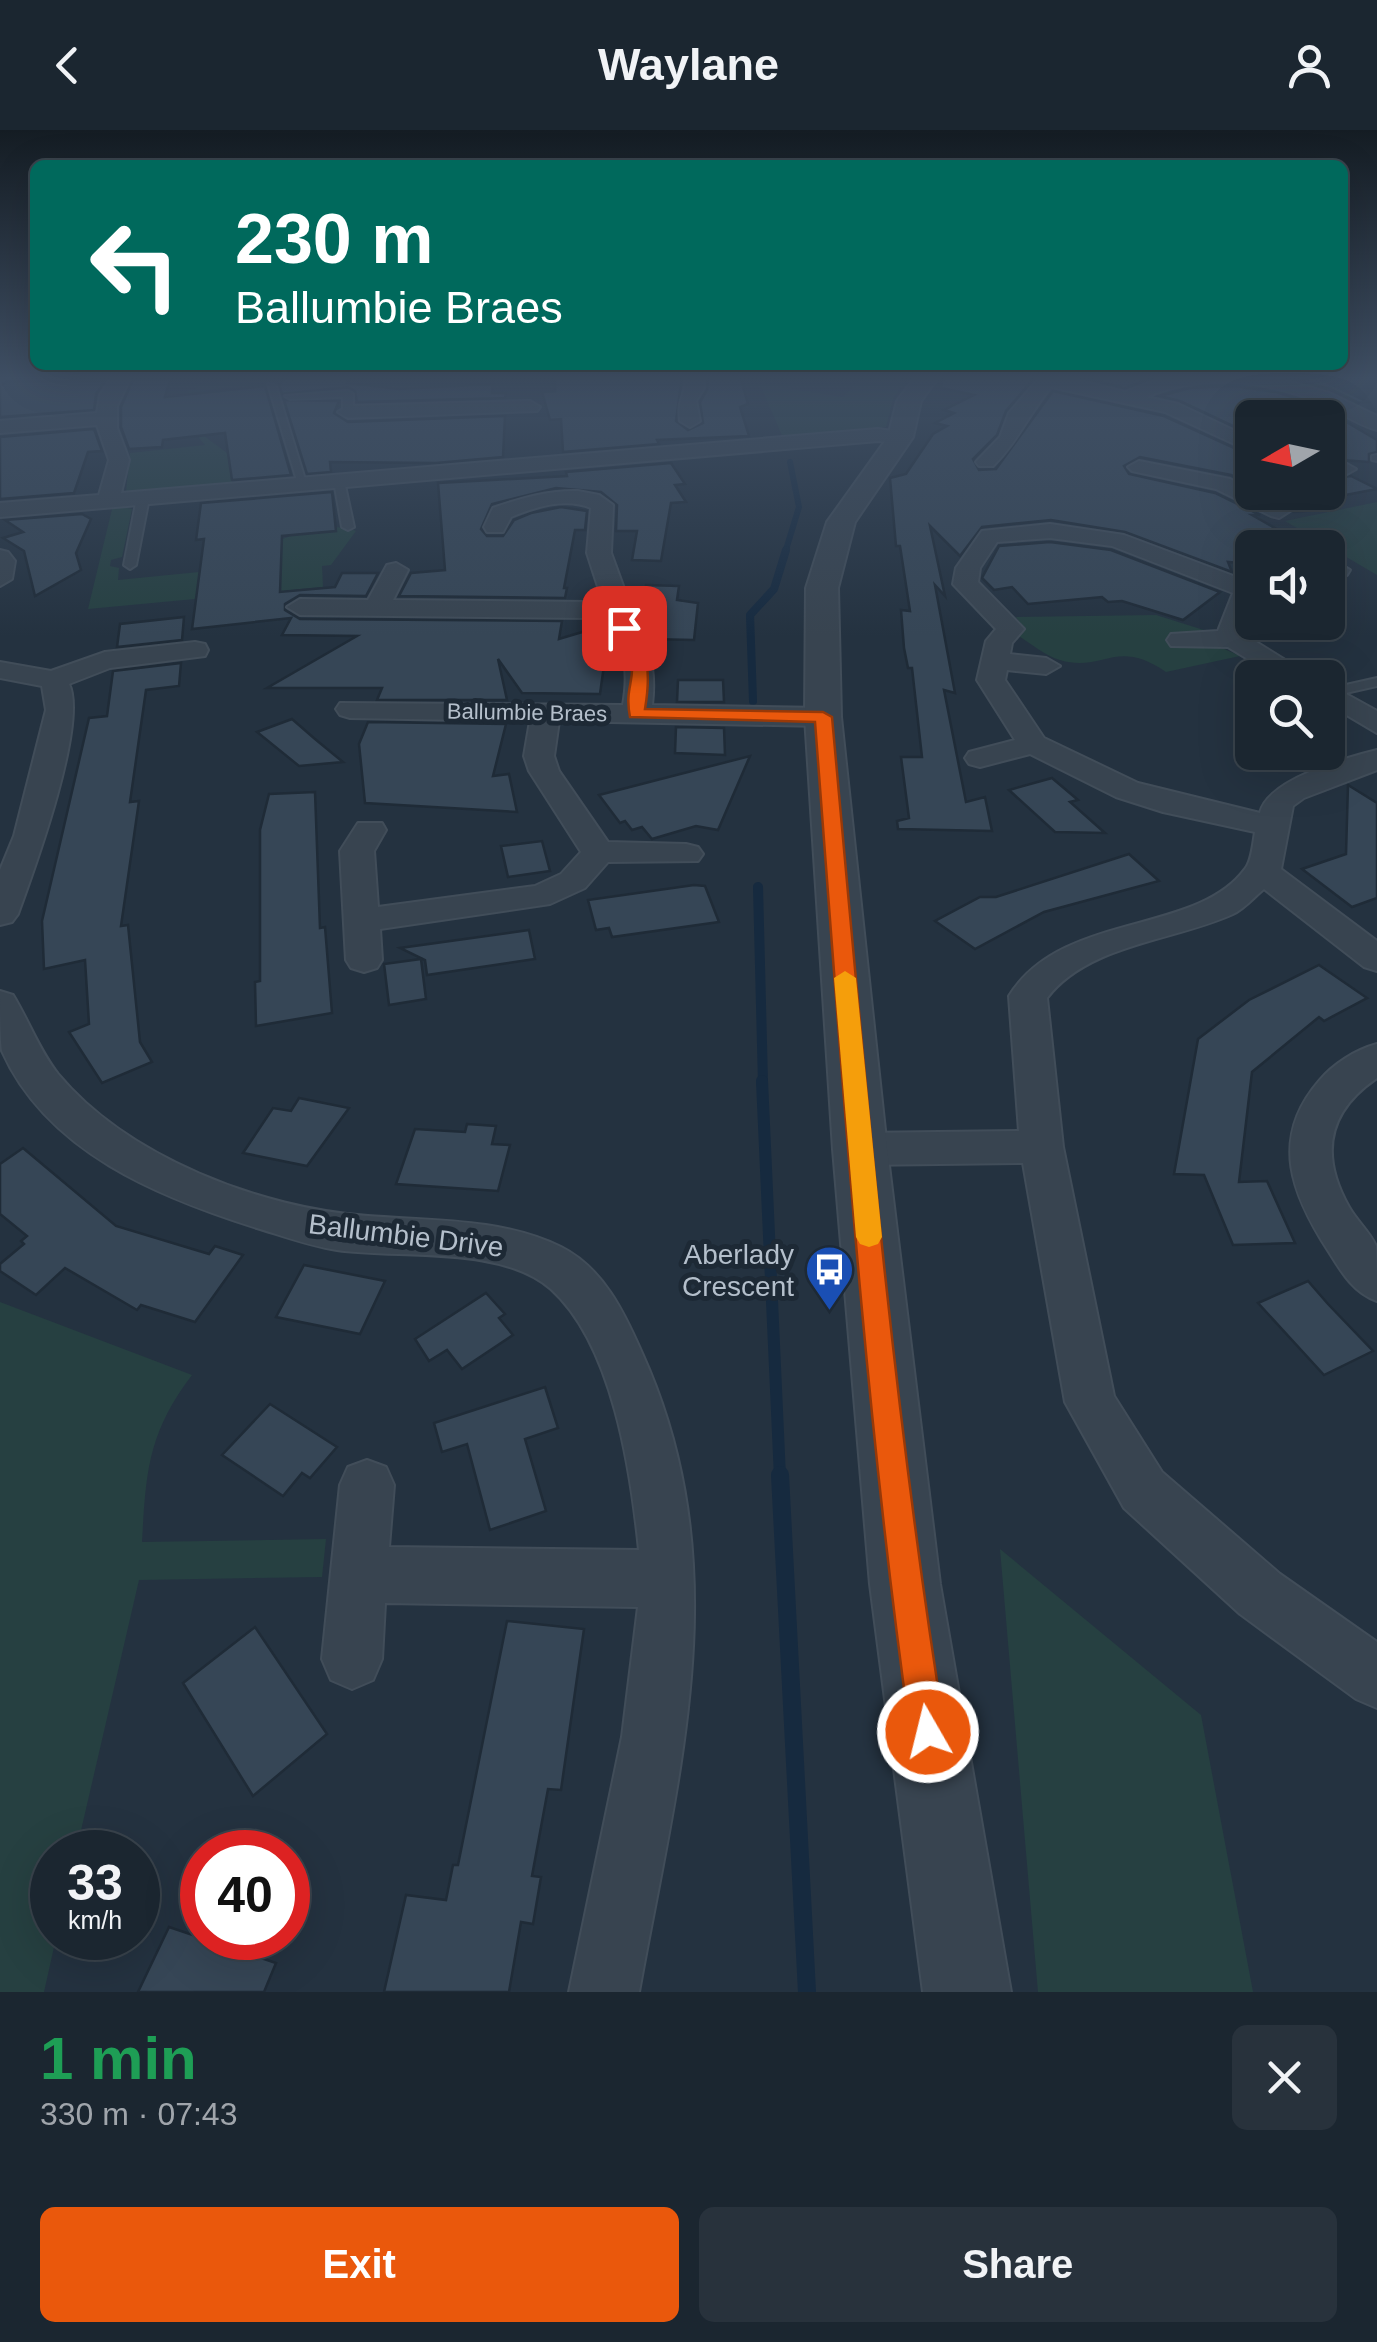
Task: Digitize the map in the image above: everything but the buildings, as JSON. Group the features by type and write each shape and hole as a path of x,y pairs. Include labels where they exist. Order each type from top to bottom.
{"street":[{"path":"108,501 118,463"},
{"path":"0,510 339,481 440,463"},
{"path":"882,463 841,522 822,588 823,717 860,1148 905,1584 966,1992"},
{"path":"1139,468 1222,484 1280,511"},
{"path":"1222,484 1235,480"},
{"path":"495,527 501,513 520,505 620,496"},
{"path":"588,497 602,505 599,553 613,594 599,610"},
{"path":"1235,583 1116,540 1050,532 982,533 965,584 1011,629 999,641 991,680 1033,744 1128,790 1174,806 1274,826"},
{"path":"0,557 0,580"},
{"path":"377,607 396,570"},
{"path":"300,607 599,610 624,628 638,648 643,673 636,713"},
{"path":"1234,639 1230,630 1235,620"},
{"path":"1180,640 1234,639 1270,660"},
{"path":"0,670 53,680 105,660 195,650"},
{"path":"994,660 1046,666"},
{"path":"0,914 30,836 60,710 60,695 53,680"},
{"name":"Ballumbie Braes","path":"350,709 823,717"},
{"path":"546,712 539,756 544,772 598,852"},
{"path":"1345,715 1374,754 1278,802 1263,872 1224,905 1078,955 1046,972 1028,996 1042,1147 1090,1402 1143,1490 1260,1594 1377,1678"},
{"path":"980,758 1033,744"},
{"path":"364,960 357,851 370,830"},
{"path":"598,852 686,854"},
{"path":"361,920 565,889 586,874 598,852"},
{"path":"1263,872 1377,959"},
{"name":"Ballumbie Drive","path":"0,1004 14,1045 59,1104 138,1166 223,1201 335,1232 512,1247 566,1274 602,1316 643,1421 660,1490 668,1580 660,1686 604,1992"},
{"path":"1377,1058 1354,1070 1322,1102 1314,1117 1309,1144 1319,1198 1348,1246 1377,1281"},
{"path":"860,1148 1042,1147"},
{"path":"352,1659 366,1485"},
{"path":"359,1575 668,1580"}],"lane":[{"path":"295,463 302,484"},
{"path":"339,481 348,526"},
{"path":"130,565 143,498"},
{"path":"1345,689 1377,682"}],"green space":[{"path":"129,463 229,463 233,486 126,492"},
{"path":"1377,502 1377,575 1345,556 1345,530 1300,530 1285,521"},
{"path":"113,505 132,509 122,557 111,560 110,566 119,568 118,580 199,572 199,578 299,533 340,527 356,531 331,565 322,566 323,587 88,609"},
{"path":"1156,615 1210,632 1170,632 1178,647 1220,647 1240,656 1166,672 1134,657 1075,663 1049,656 1019,636 1025,630 1016,617"},
{"path":"0,1302 192,1375 166,1416 152,1454 142,1542 326,1539 322,1577 139,1580 81,1830 30,1830 30,1960 51,1960 44,1992 0,1992"},
{"path":"1000,1549 1201,1715 1253,1992 1038,1992"}],"waterway":[{"path":"785,553 799,507 790,463"},
{"path":"753,701 750,615 774,589 786,550"},
{"path":"758,887 763,1083"},
{"path":"762,1081 780,1477"},
{"path":"780,1475 807,1992"}],"slow traffic":[{"path":"845,978 869,1237"}],"place":[{"name":"Aberlady Crescent","path":"829,1312"}],"route":[{"path":"624,628 638,648 643,673 636,713 823,717 860,1148 905,1584 928,1732"}]}
